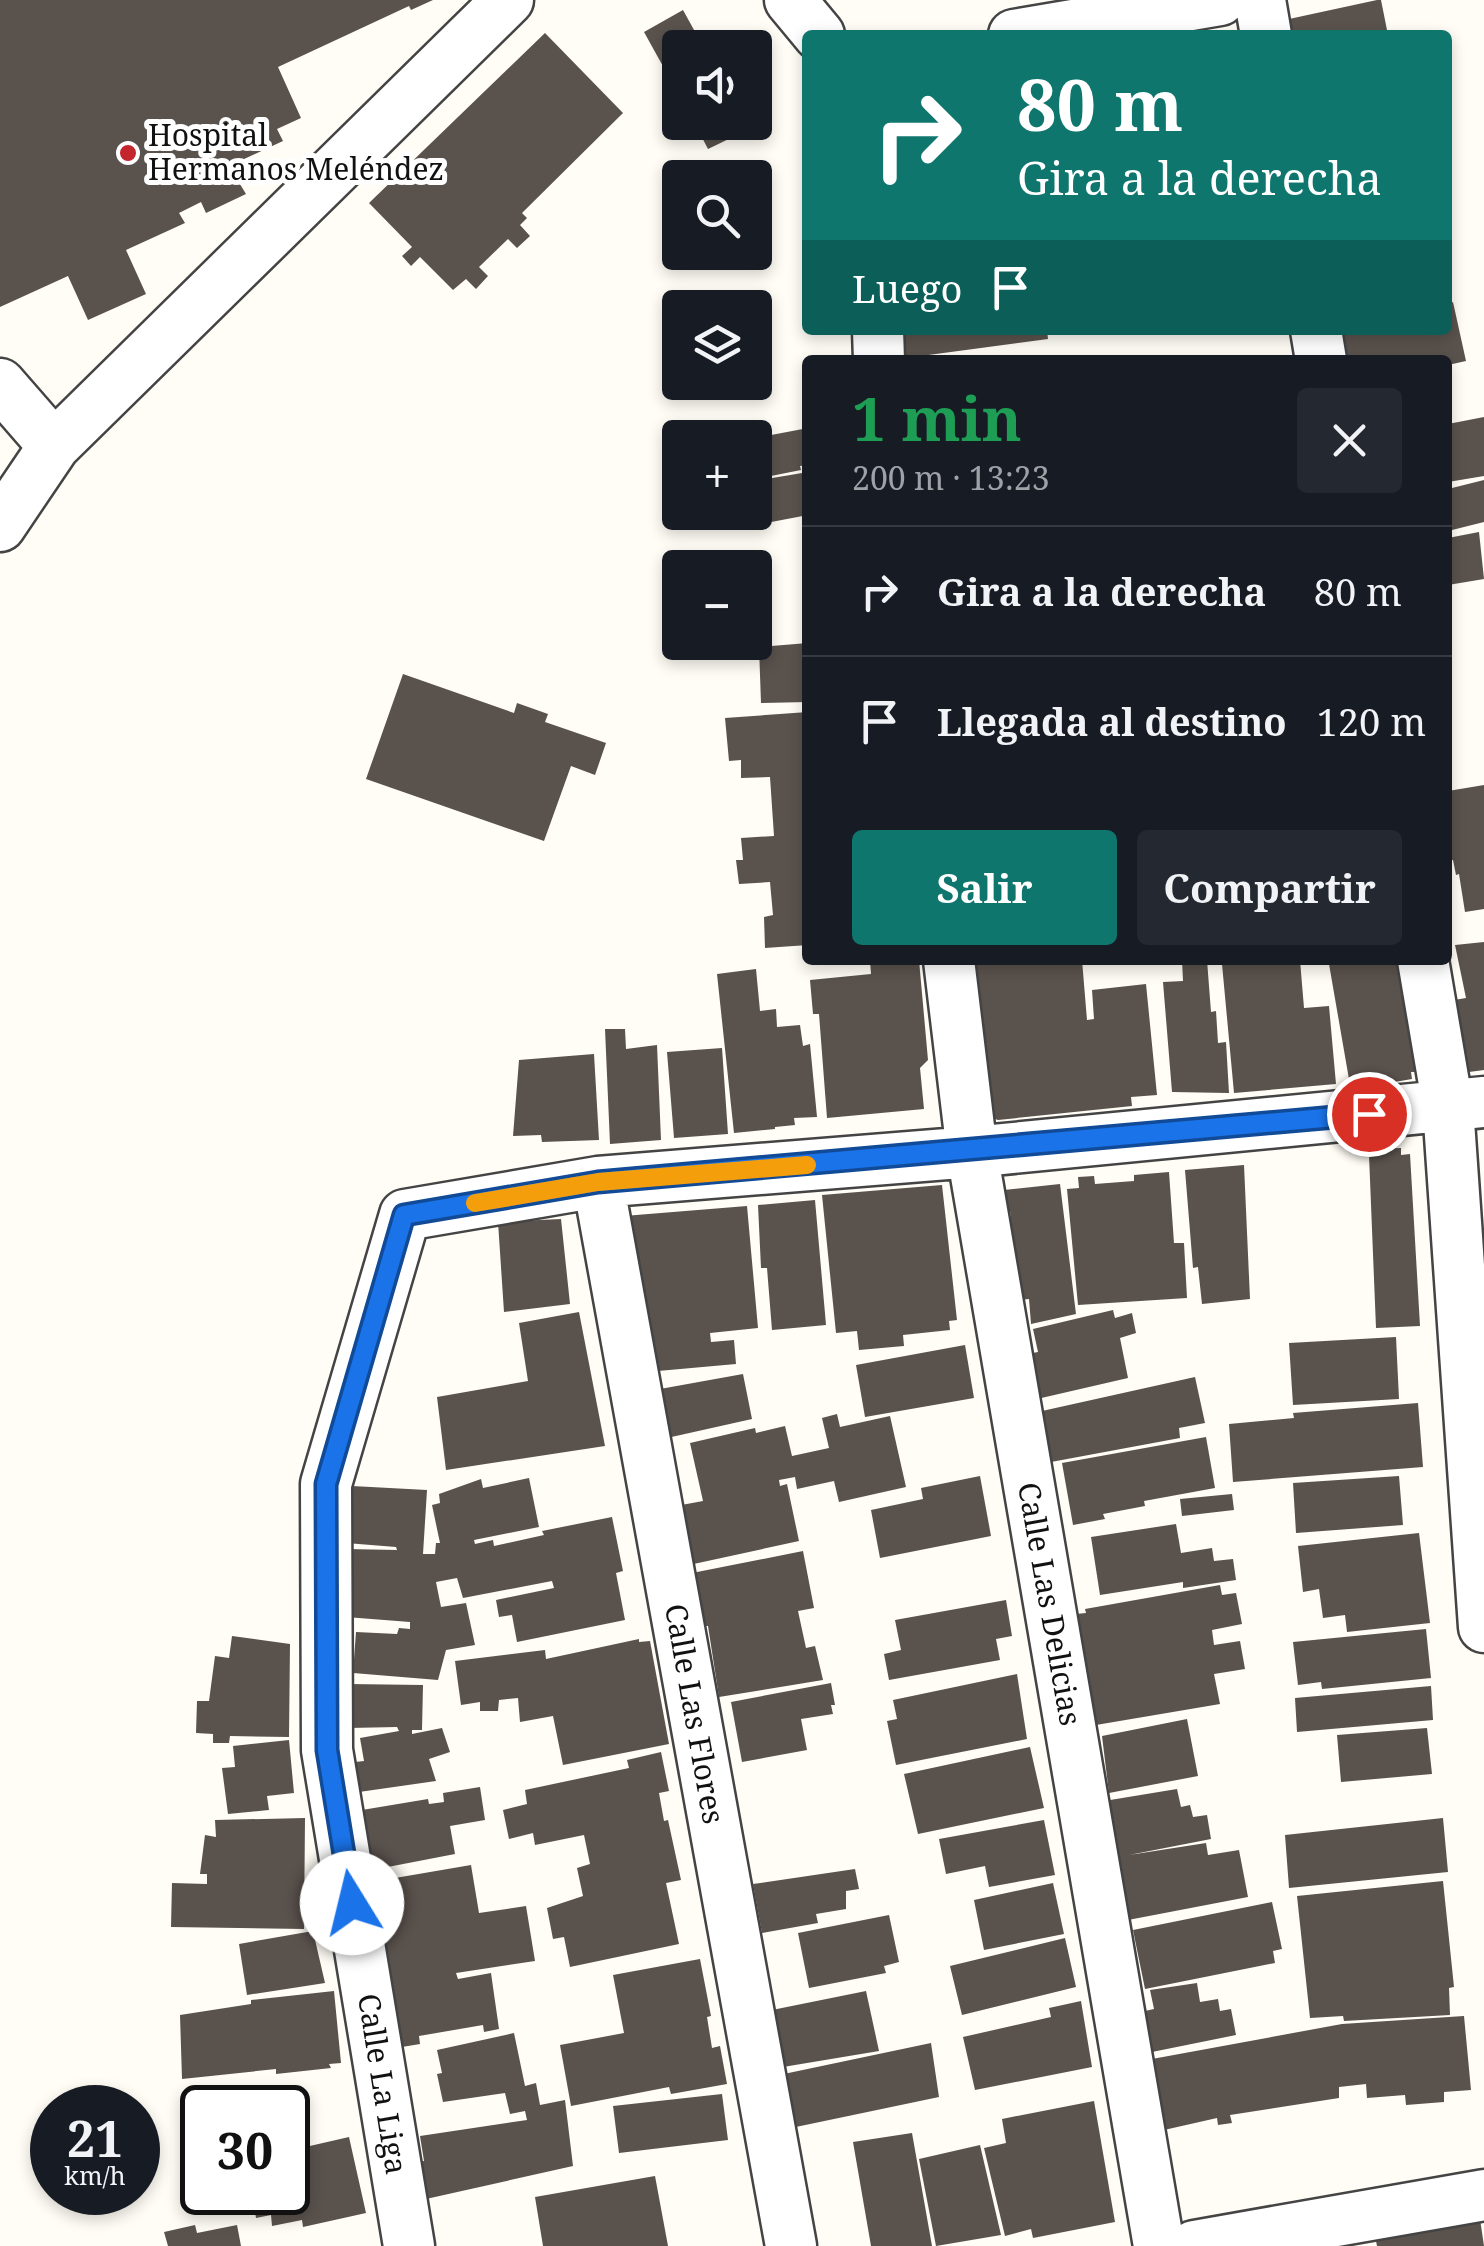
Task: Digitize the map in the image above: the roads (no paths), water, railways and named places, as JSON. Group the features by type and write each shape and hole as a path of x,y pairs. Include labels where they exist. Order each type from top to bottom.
{"street":[{"path":"0,526 54,446 508,0"},
{"path":"790,0 815,30"},
{"path":"1043,30 1220,0"},
{"path":"1260,0 1265,30"},
{"path":"0,384 54,446"},
{"name":"Calle Las Delicias","path":"951,965 972,1152 1159,2246"},
{"path":"1424,965 1466,1104 1484,1627"},
{"path":"598,1182 972,1152 1466,1104"},
{"name":"Calle La Liga","path":"409,2246 330,1769 326,1484 404,1215 598,1182"},
{"name":"Calle Las Flores","path":"598,1182 791,2246"},
{"path":"1194,2246 1484,2194"}],"place":[{"name":"Hospital Hermanos Meléndez","path":"128,153"}]}
